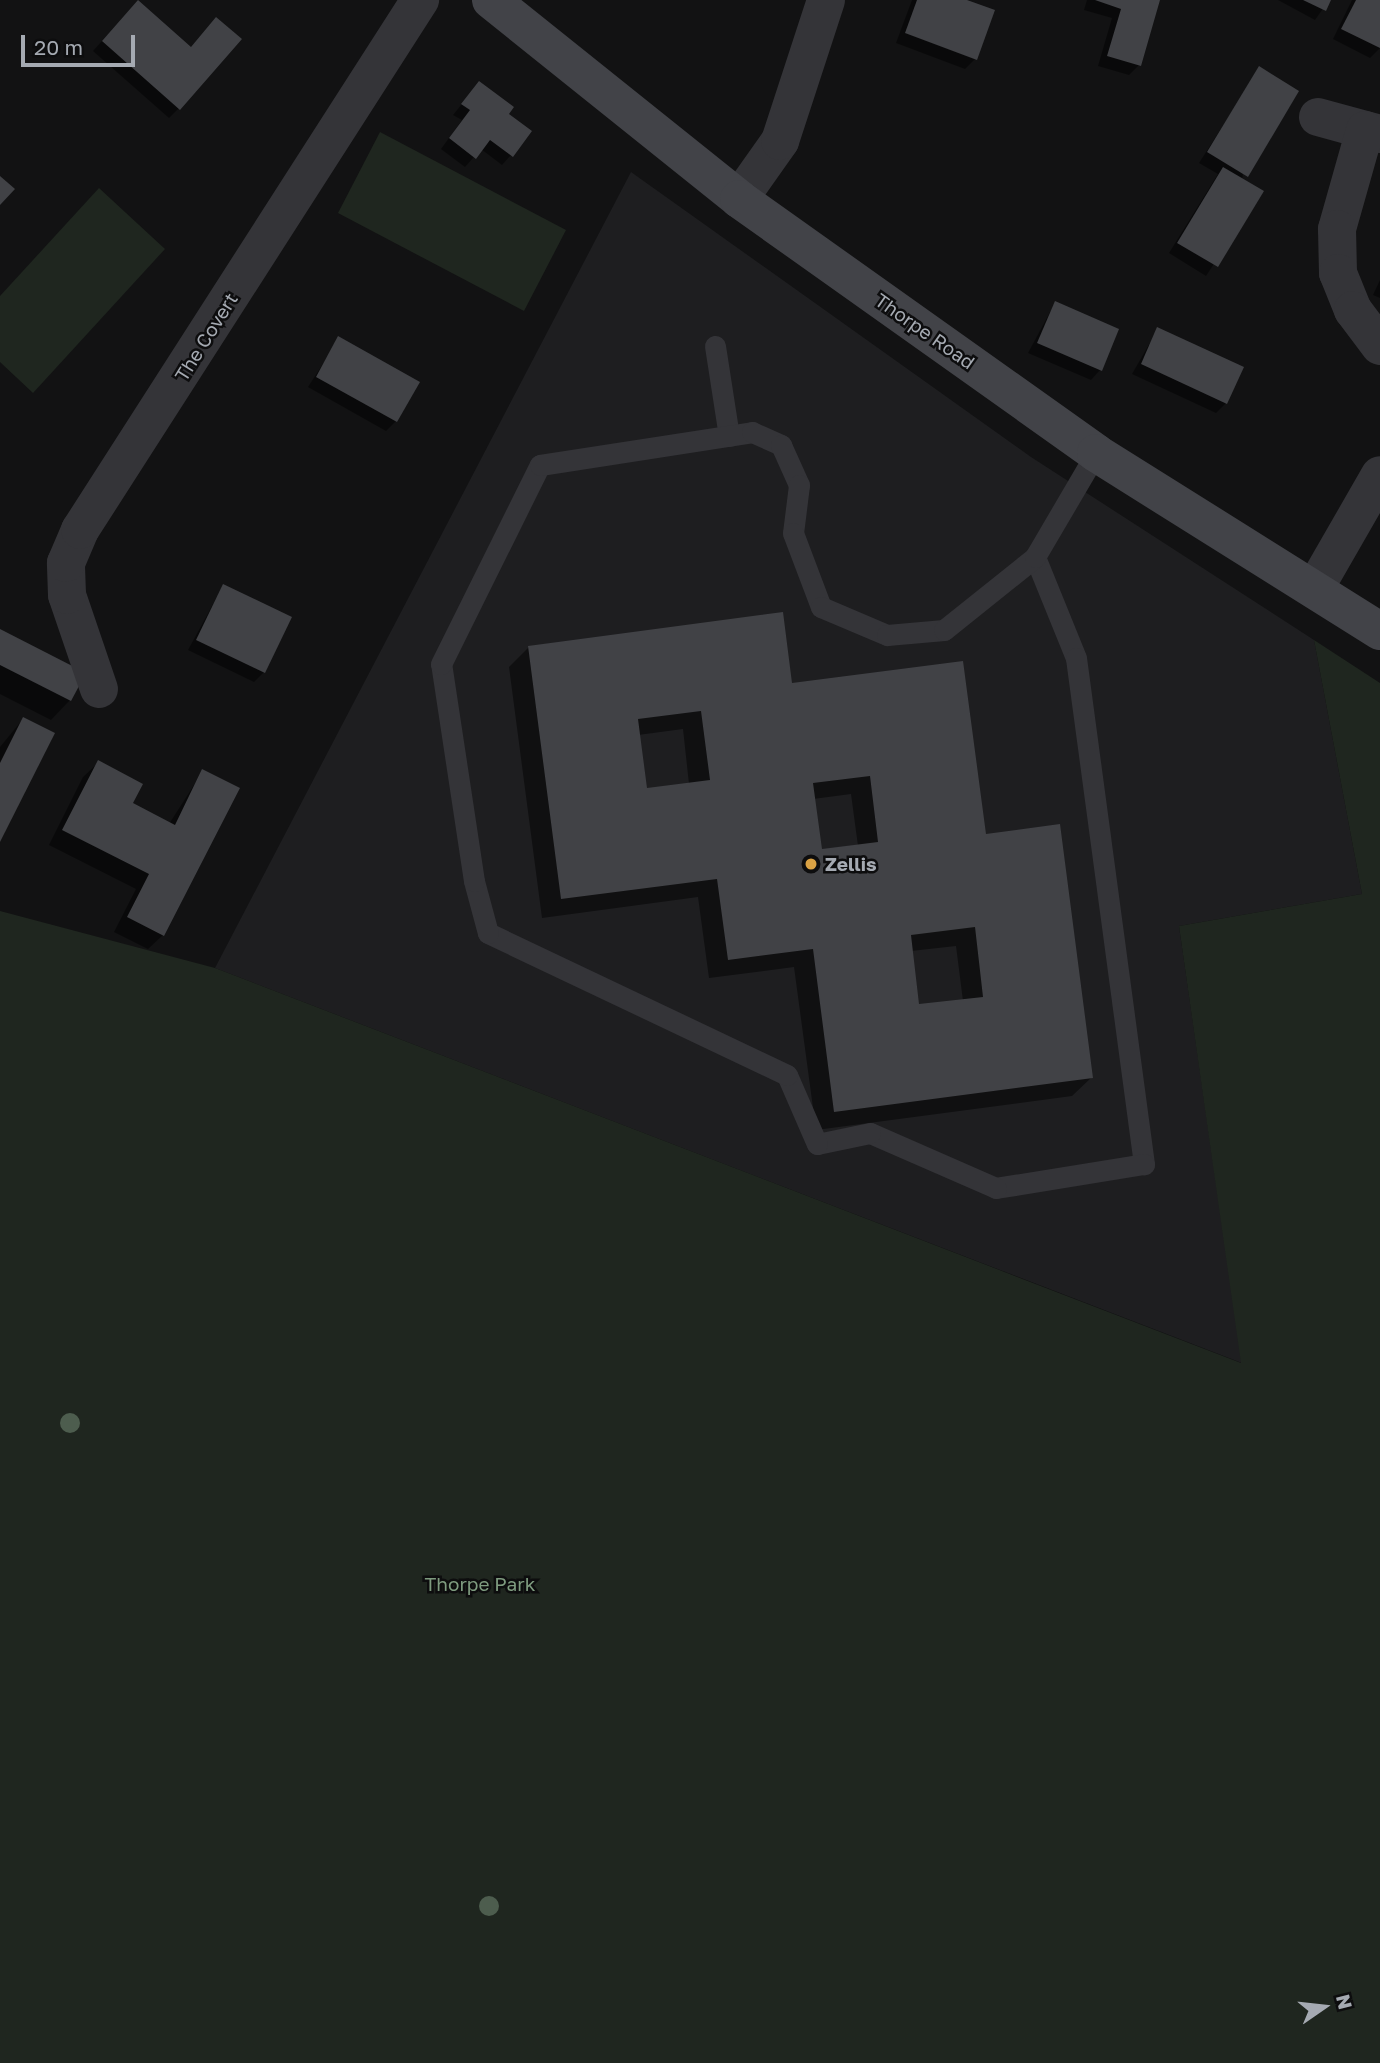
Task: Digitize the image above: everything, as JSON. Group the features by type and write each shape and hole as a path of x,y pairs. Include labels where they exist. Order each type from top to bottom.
{"street":[{"name":"The Covert","path":"99,689 67,595 66,563 80,530 420,0"},
{"name":"Thorpe Road","path":"491,0 739,199 1096,453 1380,631"},
{"path":"739,199 780,141 826,0"},
{"path":"1318,117 1372,132 1337,229 1338,273 1353,310 1380,346"},
{"path":"1315,588 1380,475"}],"lane":[{"path":"715,346 729,436"},
{"path":"1035,557 1076,658 1144,1164 996,1188 870,1133 817,1144 787,1075 488,933 474,881 441,664 540,465 752,432 781,445 799,485 793,533 821,607 887,635 944,630 1035,557 1096,453"}],"shaded area":[{"path":"631,172 1031,457 1314,640 1362,894 1179,926 1242,1363 215,968"}],"green space":[{"path":"380,132 566,230 524,311 338,213"},
{"path":"99,188 165,249 33,393 0,362 0,296"},
{"name":"Thorpe Park","path":"1314,640 1380,683 1380,2063 0,2063 0,911 215,968 1241,1363 1179,926 1362,894"}],"building":[{"path":"138,0 191,47 216,17 242,39 180,110 102,41"},
{"path":"917,0 967,0 995,10 977,60 905,33"},
{"path":"1095,0 1160,0 1141,66 1107,56 1121,9"},
{"path":"1303,0 1331,0 1326,11"},
{"path":"1356,0 1380,0 1380,48 1341,29"},
{"path":"1259,66 1299,91 1248,177 1207,152"},
{"path":"479,81 514,107 509,114 532,131 513,157 490,140 476,159 449,138 470,110 461,104"},
{"path":"1223,167 1264,191 1218,267 1177,243"},
{"path":"0,176 15,189 0,205"},
{"path":"1055,301 1119,329 1102,371 1037,343"},
{"path":"1157,327 1244,367 1227,404 1141,364"},
{"path":"338,336 420,382 397,422 316,377"},
{"path":"223,584 292,617 265,673 196,640"},
{"name":"Zellis","path":"783,612 792,683 963,661 986,834 1060,824 1093,1078 834,1112 813,949 728,960 717,879 561,899 528,646","holes":["701,711 710,780 647,788 638,719","870,776 878,842 822,849 813,783","975,927 983,997 919,1004 911,935"]},
{"path":"0,629 86,673 71,701 0,665"},
{"path":"23,717 55,733 0,842 0,763"},
{"path":"98,760 143,784 133,803 175,825 202,769 240,788 164,936 127,917 149,874 62,830"}],"place":[{"name":"Zellis","path":"811,864"}]}
